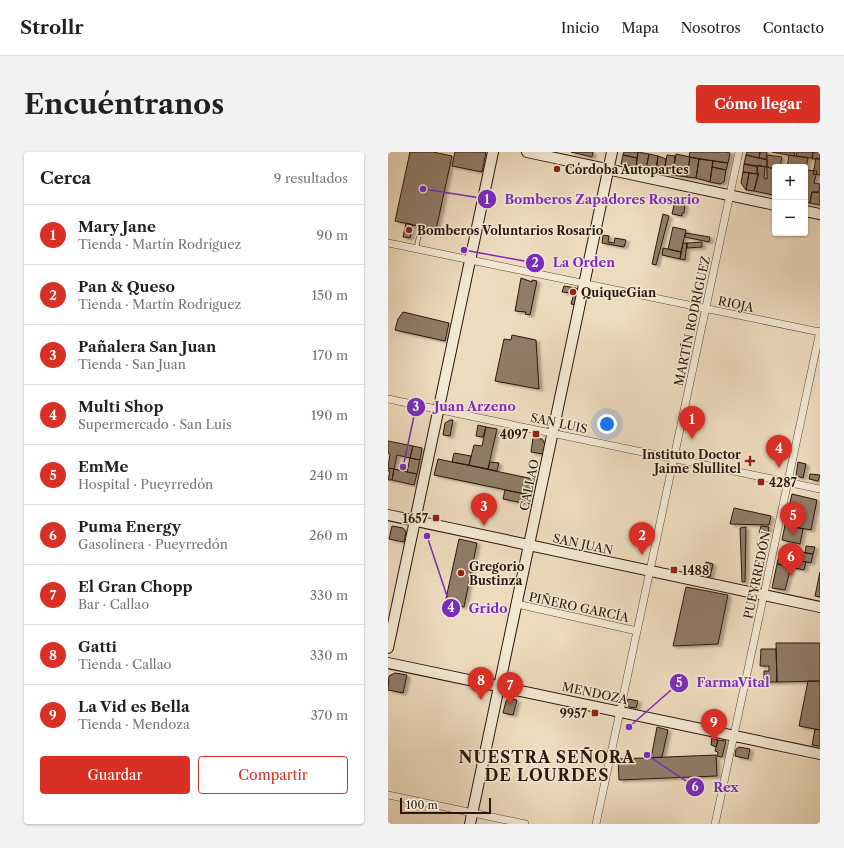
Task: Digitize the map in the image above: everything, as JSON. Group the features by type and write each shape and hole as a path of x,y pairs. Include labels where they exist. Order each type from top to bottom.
{"main road":[{"path":"388,648 493,152"},
{"path":"527,152 772,204"},
{"name":"CALLAO","path":"470,824 612,152"},
{"path":"808,212 820,214"},
{"name":"SAN JUAN","path":"388,516 820,607"},
{"name":"MENDOZA","path":"388,663 820,754"}],"street":[{"name":"MARTÍN RODRÍGUEZ","path":"596,824 739,152"},
{"name":"RIOJA","path":"388,243 820,332"},
{"name":"PUEYRREDÓN","path":"715,824 820,332"},
{"name":"SAN LUIS","path":"388,399 820,488"},
{"name":"PIÑERO GARCÍA","path":"517,604 637,631"},
{"path":"388,795 525,824"}],"lane":[{"path":"416,249 421,227"}],"building":[{"path":"410,152 433,152 452,156 436,230 395,221"},
{"path":"455,152 486,152 482,172 452,166"},
{"path":"571,152 593,152 592,157"},
{"path":"624,152 638,152 637,158 623,155"},
{"path":"638,152 649,154 646,169 636,167"},
{"path":"690,152 730,153 728,163 689,157"},
{"path":"747,152 760,152 759,158 746,155"},
{"path":"760,152 767,152 766,159 759,158"},
{"path":"772,152 795,152 794,156"},
{"path":"797,152 813,152 812,158 796,156"},
{"path":"813,152 820,152 820,159 812,159"},
{"path":"649,154 658,156 656,171 646,169"},
{"path":"676,154 690,157 687,177 673,175"},
{"path":"623,155 637,158 636,167 621,164"},
{"path":"667,155 675,156 673,175 664,173"},
{"path":"746,155 767,160 767,167 744,164"},
{"path":"767,155 782,157 781,164 772,164 772,168 767,167"},
{"path":"789,155 808,158 807,164 788,164"},
{"path":"658,156 666,159 664,173 656,171"},
{"path":"690,157 699,159 696,178 687,177"},
{"path":"816,158 820,159 820,175 813,174"},
{"path":"699,159 713,161 710,182 696,178"},
{"path":"713,161 728,163 726,170 712,167"},
{"path":"744,164 757,167 757,174 743,172"},
{"path":"758,165 765,167 764,178 767,179 767,167 772,168 772,195 754,191 759,173 757,172"},
{"path":"712,167 726,170 724,182 720,184 710,182"},
{"path":"808,170 817,171 814,183 820,184 819,192 812,192 810,203 808,203"},
{"path":"743,172 749,173 746,190 741,183"},
{"path":"749,173 758,174 754,191 746,190"},
{"path":"812,192 820,193 820,205 810,203"},
{"path":"682,199 685,201 684,213 682,213 682,216 672,214 675,201 680,202"},
{"path":"663,214 669,216 656,265 652,264"},
{"path":"406,223 413,225 410,238 403,237"},
{"path":"673,227 686,230 681,252 668,249"},
{"path":"686,233 710,237 709,242 685,237"},
{"path":"603,235 609,236 608,242 614,243 615,238 626,240 624,247 602,243"},
{"path":"702,242 702,247 687,248 687,243"},
{"path":"683,243 687,243 685,260 680,259"},
{"path":"663,248 681,252 680,259 662,255"},
{"path":"521,278 532,282 532,280 537,281 530,315 525,314 526,312 515,311"},
{"path":"564,286 576,288 579,293 576,305 571,304 573,297 571,293 562,292"},
{"path":"403,312 449,323 445,341 395,330 398,319"},
{"path":"512,335 536,340 539,389 495,381 504,339 511,340"},
{"path":"453,420 450,436 443,435 445,423"},
{"path":"478,425 486,427 483,437 476,436"},
{"path":"486,427 497,429 488,469 469,465 474,445 482,446"},
{"path":"533,438 542,439 545,444 543,454 531,452"},
{"path":"388,441 413,446 410,458 397,455 394,469 388,468 390,454 388,453"},
{"path":"413,446 422,448 420,460 410,458"},
{"path":"454,453 471,456 469,465 452,462"},
{"path":"410,458 420,460 417,474 407,472"},
{"path":"438,459 538,480 535,496 434,475"},
{"path":"490,462 499,463 497,471 488,469"},
{"path":"798,462 806,464 803,478 796,476"},
{"path":"388,468 394,469 392,480 388,480 390,471 388,471"},
{"path":"394,469 417,474 414,485 392,480"},
{"path":"810,474 820,475 818,481 809,479"},
{"path":"505,490 535,496 533,505 503,499"},
{"path":"792,494 817,500 811,530 785,525"},
{"path":"734,508 771,516 769,525 730,524"},
{"path":"785,525 803,529 800,544 782,540"},
{"path":"392,526 403,528 406,532 404,542 389,539"},
{"path":"761,526 769,527 768,534 759,533"},
{"path":"746,527 745,582 742,582 740,528"},
{"name":"Gregorio Bustinza","path":"459,539 477,543 464,607 445,603"},
{"path":"806,546 815,547 813,554 805,553"},
{"path":"786,549 813,554 811,563 784,557"},
{"path":"779,556 806,562 804,570 777,564"},
{"path":"706,562 713,564 710,577 703,575"},
{"path":"777,564 791,567 785,590 772,588"},
{"path":"820,572 820,597 815,596"},
{"path":"686,587 728,595 718,644 673,646"},
{"path":"776,643 820,643 820,681 777,682"},
{"path":"761,649 776,649 777,682 764,682 764,671 769,671 769,666 760,666"},
{"path":"395,673 407,675 403,693 388,690 389,676"},
{"path":"808,681 820,681 820,730 799,726"},
{"path":"510,699 517,700 513,715 503,713 506,701"},
{"path":"628,699 638,701 636,708 629,707 626,703"},
{"path":"657,727 668,730 662,757 651,758"},
{"path":"815,729 820,730 820,746 812,745"},
{"path":"712,738 718,740 716,747 711,745"},
{"path":"718,740 726,741 722,757 717,756 718,752 715,751"},
{"path":"739,747 750,749 748,759 735,756 736,749"},
{"path":"716,755 717,776 619,780 618,759"}],"place":[{"name":"Córdoba Autopartes","path":"557,169"},
{"name":"Bomberos Zapadores Rosario","path":"423,189"},
{"name":"Bomberos Voluntarios Rosario","path":"409,230"},
{"name":"La Orden","path":"464,250"},
{"name":"QuiqueGian","path":"573,292"},
{"name":"4097","path":"536,434"},
{"name":"Mary Jane","path":"692,439"},
{"name":"Instituto Doctor Jaime Slullitel","path":"750,461"},
{"name":"Juan Arzeno","path":"403,467"},
{"name":"Multi Shop","path":"779,468"},
{"name":"4287","path":"761,482"},
{"name":"1657","path":"436,518"},
{"name":"Pañalera San Juan","path":"484,526"},
{"name":"EmMe","path":"793,535"},
{"name":"Grido","path":"427,536"},
{"name":"Pan & Queso","path":"642,555"},
{"name":"1488","path":"674,570"},
{"name":"Gregorio Bustinza","path":"461,573"},
{"name":"Puma Energy","path":"791,576"},
{"name":"Gatti","path":"481,700"},
{"name":"El Gran Chopp","path":"510,705"},
{"name":"9957","path":"595,713"},
{"name":"FarmaVital","path":"629,727"},
{"name":"La Vid es Bella","path":"714,742"},
{"name":"Rex","path":"647,755"}],"district":[{"name":"NUESTRA SEÑORA DE LOURDES","path":"547,766"}]}
